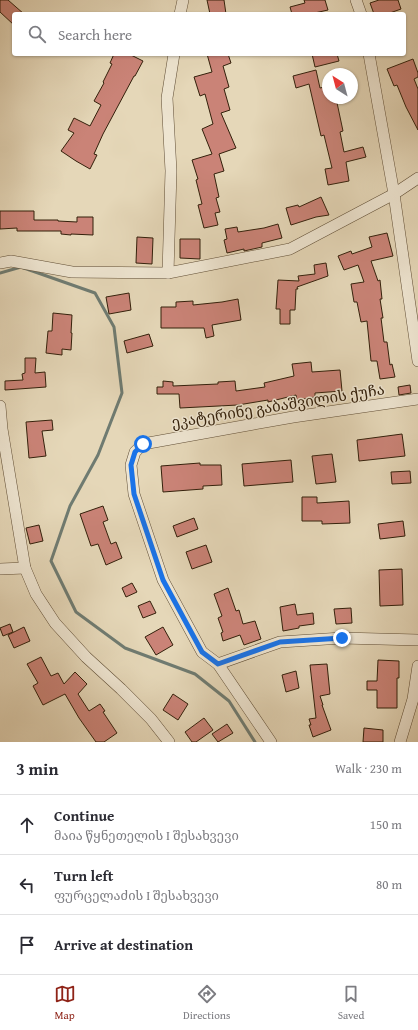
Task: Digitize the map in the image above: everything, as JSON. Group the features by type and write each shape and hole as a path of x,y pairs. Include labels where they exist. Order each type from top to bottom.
{"street":[{"path":"180,12 183,0"},
{"path":"356,0 360,12"},
{"path":"168,273 171,171 167,98 174,56"},
{"path":"369,56 394,194 418,361"},
{"path":"0,263 11,261 72,272 168,273 290,249 394,194 418,178"},
{"name":"ეკატერინე გაბაშვილის ქუჩა","path":"218,664 202,652 163,580 134,494 131,465 135,452 143,444 293,417 418,399"},
{"path":"0,406 2,429 25,568 36,594 55,623 86,656 151,719 169,742"},
{"path":"0,569 25,568"},
{"path":"271,742 218,664 280,642 342,638 418,640"},
{"path":"400,742 413,699 418,666"}],"building":[{"path":"0,0 8,0 22,12 12,12 12,23 0,12"},
{"path":"207,0 224,0 226,12 210,12"},
{"path":"304,0 325,0 328,10 319,12 291,12 290,7 305,3"},
{"path":"379,0 398,0 401,9 393,12 373,12 370,3"},
{"path":"113,56 133,56 143,61 103,134 94,154 97,155 90,169 61,151 74,133 68,130 74,118 90,126 101,105 94,101 112,64 110,63"},
{"path":"208,56 229,56 231,63 223,66 229,87 224,89 230,110 221,113 236,148 219,154 224,171 214,174 219,197 216,198 220,212 215,213 218,225 204,228 198,205 202,204 196,180 198,179 192,160 212,154 202,129 213,124 205,94 200,96 194,77 212,72"},
{"path":"312,56 338,56 339,61 315,67"},
{"path":"413,59 418,73 418,77 414,79 418,89 418,130 397,85 394,86 387,69"},
{"path":"316,70 320,88 322,88 322,104 337,104 343,131 340,132 344,152 363,147 366,157 346,162 349,181 328,185 325,169 332,168 324,135 321,136 309,84 296,88 293,76"},
{"path":"321,197 329,215 316,217 291,225 286,208 298,205 299,207"},
{"path":"0,211 34,211 34,220 77,222 77,217 93,217 93,235 61,234 61,231 17,231 17,228 0,229"},
{"path":"278,224 282,238 262,243 262,247 227,253 224,240 227,239 225,229 237,227 238,232"},
{"path":"387,233 393,256 371,261 378,281 380,280 382,299 380,299 383,318 381,318 384,342 387,342 390,365 392,364 395,377 380,379 377,361 371,361 367,321 361,322 357,302 354,302 351,284 364,282 358,265 344,270 338,256 351,251 352,254 372,247 369,237"},
{"path":"137,237 153,238 152,264 136,263"},
{"path":"180,239 200,239 200,259 180,258"},
{"path":"326,263 328,276 297,287 295,310 290,310 290,324 280,324 280,309 276,309 278,280 299,281 298,276 315,274 314,265"},
{"path":"129,293 131,310 109,314 106,297"},
{"path":"238,299 241,320 212,325 214,336 206,338 204,328 161,328 161,307 176,307 176,302 193,301 193,305"},
{"path":"53,313 72,315 71,350 62,349 62,355 46,353 48,331 52,331"},
{"path":"149,334 153,346 127,353 124,341"},
{"path":"25,358 36,358 35,373 45,372 46,387 5,390 5,381 23,380 22,374 25,373"},
{"path":"311,362 312,372 340,370 342,391 315,393 315,397 297,400 296,395 268,402 268,400 238,405 180,408 179,394 157,394 157,387 163,387 163,381 173,382 173,386 218,384 218,382 235,381 236,391 265,387 264,383 294,376 292,364"},
{"path":"410,385 411,393 399,395 398,387"},
{"path":"52,420 53,430 42,431 46,456 29,458 26,422"},
{"path":"402,434 405,456 359,461 357,440"},
{"path":"332,454 336,482 316,484 312,456"},
{"path":"291,460 293,482 244,486 242,464"},
{"path":"200,463 200,465 221,465 222,485 203,486 203,489 163,492 161,466"},
{"path":"410,471 411,483 392,484 391,472"},
{"path":"302,497 317,497 317,503 349,501 350,523 322,524 322,521 302,521"},
{"path":"103,506 108,520 103,522 111,544 116,542 122,558 106,565 98,544 91,546 80,514"},
{"path":"194,518 198,529 177,537 173,526"},
{"path":"403,521 405,536 380,539 378,524"},
{"path":"39,525 43,541 30,544 26,528"},
{"path":"206,545 212,562 192,569 186,552"},
{"path":"402,569 403,605 380,606 379,570"},
{"path":"132,583 137,592 126,597 122,588"},
{"path":"228,588 236,611 239,610 243,624 255,621 261,639 244,645 240,635 223,641 221,633 223,632 218,618 222,616 214,594"},
{"path":"150,601 156,613 143,618 138,606"},
{"path":"295,604 297,615 313,613 314,624 299,626 299,628 283,631 280,607"},
{"path":"351,608 352,623 336,624 334,609"},
{"path":"10,624 13,632 3,636 0,628"},
{"path":"24,627 30,641 14,648 8,635"},
{"path":"163,627 173,645 156,655 145,637"},
{"path":"41,657 51,676 58,673 64,684 75,672 87,684 78,694 89,711 100,704 105,711 103,712 117,733 104,742 96,742 79,718 65,694 43,705 33,686 38,683 27,664"},
{"path":"378,660 399,661 399,678 397,678 397,708 377,708 377,690 367,690 367,681 377,681"},
{"path":"327,664 330,694 320,696 331,730 313,737 309,725 311,725 309,719 316,718 310,665"},
{"path":"296,671 299,688 286,692 282,675"},
{"path":"173,694 188,704 178,720 163,710"},
{"path":"204,718 213,730 196,742 192,742 185,732"},
{"path":"227,724 233,733 218,742 212,734"},
{"path":"364,728 383,730 383,742 363,742"}],"waterway":[{"path":"0,273 21,267 95,293 114,327 122,393 98,455 70,506 51,561 76,612 125,648 195,674 229,701 255,742"}],"route":[{"path":"143,444 135,452 131,465 134,494 163,580 202,652 218,664 280,642 342,638"}]}
